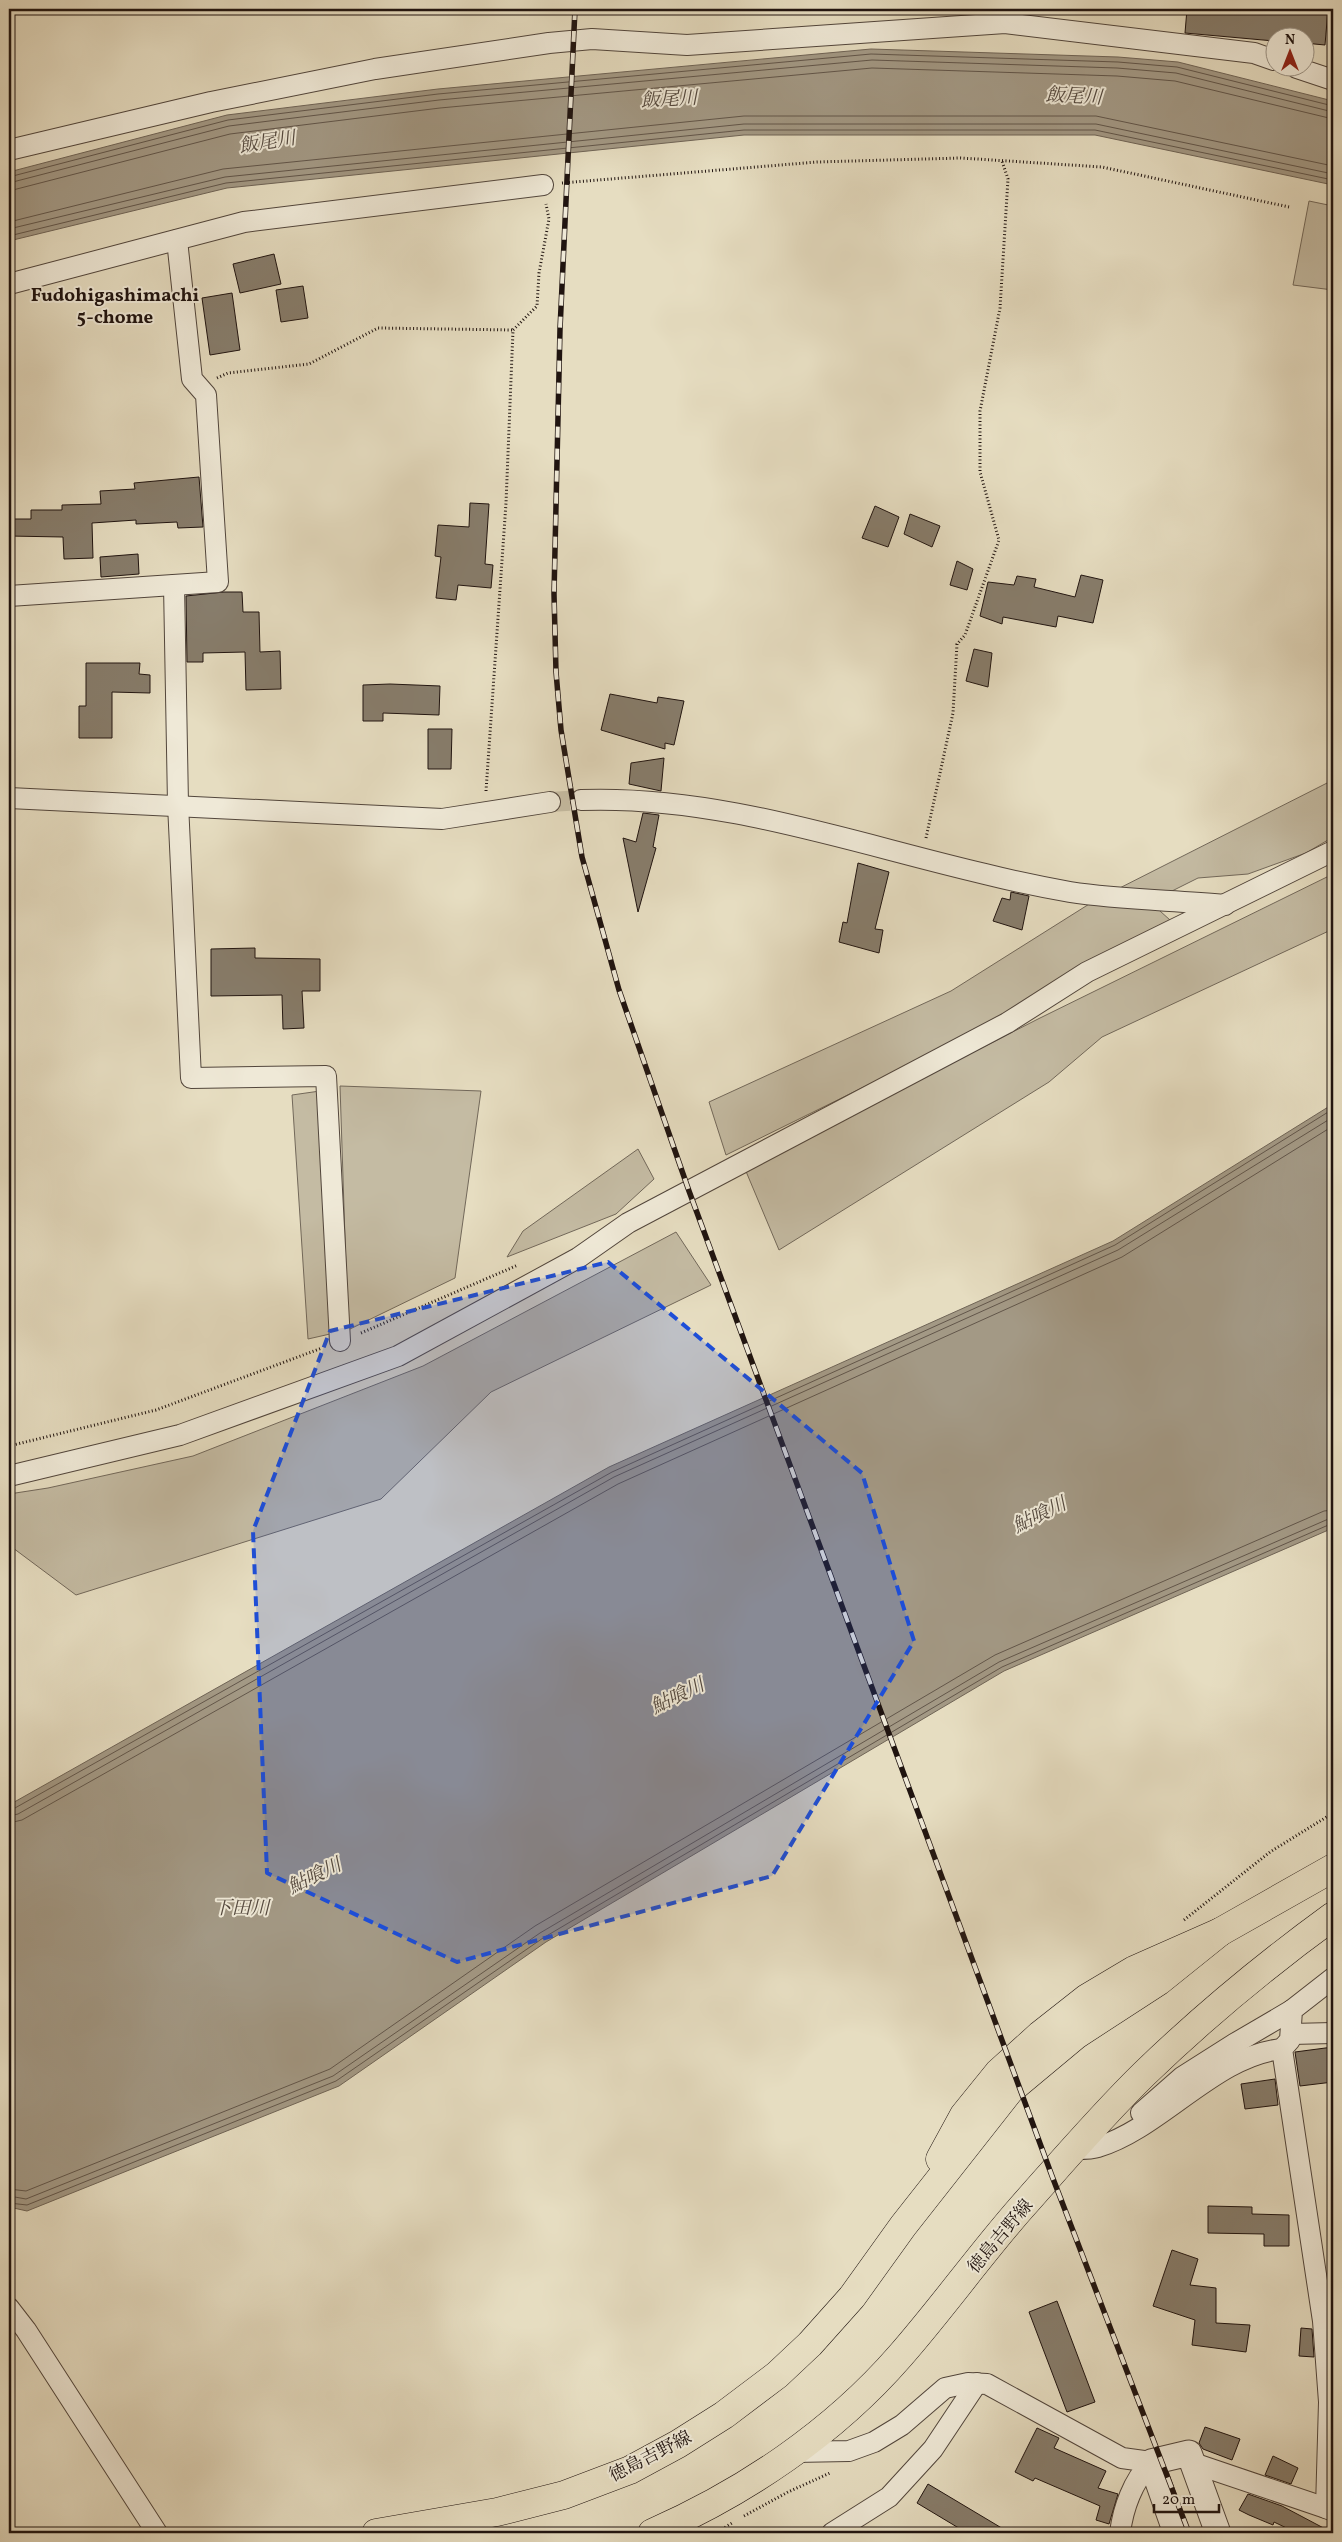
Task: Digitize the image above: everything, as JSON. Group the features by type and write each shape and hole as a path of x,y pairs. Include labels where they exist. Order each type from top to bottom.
{"main road":[{"name":"徳島吉野線","path":"376,2533 498,2512 564,2495 630,2470 678,2444 724,2415 769,2381 810,2344 852,2297 903,2226 964,2115 998,2073 1040,2035 1087,1998 1134,1970 1220,1932 1333,1868"},
{"name":"徳島吉野線","path":"652,2533 722,2499 794,2452 870,2388 894,2363 1020,2210 1143,2076 1204,2018 1288,1949 1333,1916"}],"street":[{"path":"9,150 211,102 375,69 549,43 592,39 687,44 1005,23 1254,53 1264,56"},
{"path":"1314,74 1333,80"},
{"path":"9,284 244,222 543,185"},
{"path":"9,596 218,582 206,395 192,378 177,240"},
{"path":"174,585 178,804 191,1078 326,1076 340,1341"},
{"path":"9,798 178,804 442,819 550,802"},
{"path":"581,800 622,798 699,806 985,874 1071,892 1225,905"},
{"path":"9,1476 180,1435 398,1356 578,1258 628,1223 1007,1022 1086,972 1333,852"},
{"path":"1127,2134 1143,2110 1182,2077 1292,2010 1333,1978"},
{"path":"794,2452 849,2451 874,2442 902,2425 944,2388 968,2383 987,2384 1122,2458 1151,2462 1191,2458 1330,2509 1329,2402 1323,2321 1286,2042 1292,2010"},
{"path":"1076,2149 1098,2148 1127,2134 1233,2066 1266,2050 1286,2042 1333,2033"},
{"path":"9,2308 26,2330 157,2533"},
{"path":"832,2533 889,2496 933,2449 977,2383"},
{"path":"1191,2458 1218,2533"},
{"path":"1120,2533 1131,2492 1141,2472 1151,2462"},
{"path":"1151,2462 1176,2533"}],"path":[{"path":"485,811 506,503 513,330 537,306 539,273 549,219 543,185 817,162 961,158 1102,168 1289,207"},
{"path":"922,858 953,713 957,644 965,635 999,540 980,472 980,411 1000,308 1008,179 1002,161"},
{"path":"198,385 228,373 309,364 378,328 513,330"},
{"path":"1182,1920 1270,1852 1333,1814"},
{"path":"743,2517 788,2492 850,2464 849,2451"},
{"path":"716,2533 735,2521"}],"highlighted area":[{"path":"608,1262 862,1473 914,1641 772,1876 457,1962 267,1873 253,1531 330,1331"}],"shaded area":[{"path":"1309,201 1333,206 1333,290 1293,285"},
{"path":"1333,780 1333,837 1306,853 1248,874 1198,878 1150,902 1170,920 941,1049 726,1155 709,1102 951,991 1094,901"},
{"path":"1333,874 1333,929 1102,1037 1049,1082 779,1250 745,1169 1038,1019"},
{"path":"340,1086 481,1091 455,1278 348,1330"},
{"path":"320,1091 330,1334 308,1339 292,1095"},
{"path":"638,1149 654,1179 616,1214 507,1257 523,1231"},
{"path":"676,1232 711,1285 491,1392 381,1499 76,1595 9,1545 9,1494 48,1488 193,1456 423,1366"}],"water":[{"name":"飯尾川","path":"871,49 1118,57 1178,62 1333,101 1333,185 1095,135 744,135 227,188 9,241 9,172 227,115 438,89"},
{"name":"下田川","path":"1333,1104 1333,1528 1004,1671 546,1942 339,2086 27,2211 9,2207 9,1805 609,1467 1113,1241"}],"building":[{"path":"1187,9 1328,9 1325,45 1314,44 1314,28 1264,28 1264,40 1185,33"},
{"path":"274,254 281,284 240,293 233,264"},
{"path":"303,286 308,318 281,322 276,290"},
{"path":"232,293 240,350 210,355 202,298"},
{"path":"199,477 203,527 178,528 177,522 136,524 136,520 92,523 93,558 64,559 63,537 9,536 9,519 31,519 31,510 62,510 62,505 101,504 100,491 135,489 134,483"},
{"path":"470,503 489,504 485,564 493,565 491,588 458,585 456,600 436,598 441,557 435,556 438,525 469,527"},
{"path":"875,506 899,517 888,547 862,538"},
{"path":"910,514 940,526 932,547 904,534"},
{"path":"138,554 139,574 101,577 100,557"},
{"path":"957,561 973,569 967,590 950,585"},
{"path":"1081,575 1103,580 1093,623 1058,616 1056,627 1003,617 1002,624 980,616 988,582 1014,585 1017,576 1036,579 1034,587 1075,597"},
{"path":"242,592 243,612 259,612 260,652 280,651 281,689 246,690 245,652 203,653 203,662 187,662 186,596"},
{"path":"974,649 992,653 988,687 966,681"},
{"path":"86,663 140,663 139,674 150,675 150,693 112,692 112,738 79,738 79,706 86,706"},
{"path":"363,685 440,686 439,715 383,713 383,721 363,721"},
{"path":"610,694 657,703 658,697 684,701 674,745 665,743 665,749 601,730"},
{"path":"428,729 452,729 451,769 428,769"},
{"path":"664,758 661,791 629,784 631,763"},
{"path":"643,813 659,815 653,847 656,848 638,912 623,838 636,842"},
{"path":"858,863 889,872 875,929 883,930 879,953 839,942 843,922 847,923"},
{"path":"1011,892 1029,896 1022,930 993,921 1002,898 1010,900"},
{"path":"255,948 255,958 320,959 320,991 302,991 304,1028 283,1029 282,995 211,996 211,949"},
{"path":"1333,2047 1333,2082 1300,2086 1295,2052"},
{"path":"1275,2079 1278,2105 1245,2109 1241,2084"},
{"path":"1208,2206 1252,2207 1252,2214 1289,2215 1289,2246 1264,2246 1264,2234 1208,2233"},
{"path":"1172,2250 1198,2259 1190,2285 1216,2288 1216,2323 1250,2325 1246,2352 1192,2345 1195,2320 1153,2306"},
{"path":"1057,2301 1095,2402 1067,2412 1029,2312"},
{"path":"1301,2328 1312,2329 1314,2357 1299,2356"},
{"path":"1205,2427 1240,2439 1232,2460 1203,2449 1199,2443"},
{"path":"1037,2428 1059,2438 1054,2448 1106,2471 1098,2488 1118,2494 1109,2524 1096,2520 1100,2506 1035,2478 1033,2481 1015,2472"},
{"path":"1273,2456 1298,2468 1291,2484 1265,2475"},
{"path":"928,2484 1010,2533 967,2533 917,2503"},
{"path":"1248,2494 1282,2506 1333,2533 1297,2533 1274,2522 1273,2525 1249,2515 1239,2510"}],"tunnel":[{"path":"550,802 581,800"}],"railway":[{"path":"575,9 560,329 554,594 556,672 561,730 582,857 619,990 689,1191 1052,2176 1189,2533"}],"district":[{"name":"Fudohigashimachi 5-chome","path":"115,305"}],"water label":[{"name":"鮎喰川","path":"1039,1514"},
{"name":"鮎喰川","path":"677,1695"},
{"name":"鮎喰川","path":"314,1875"}]}
